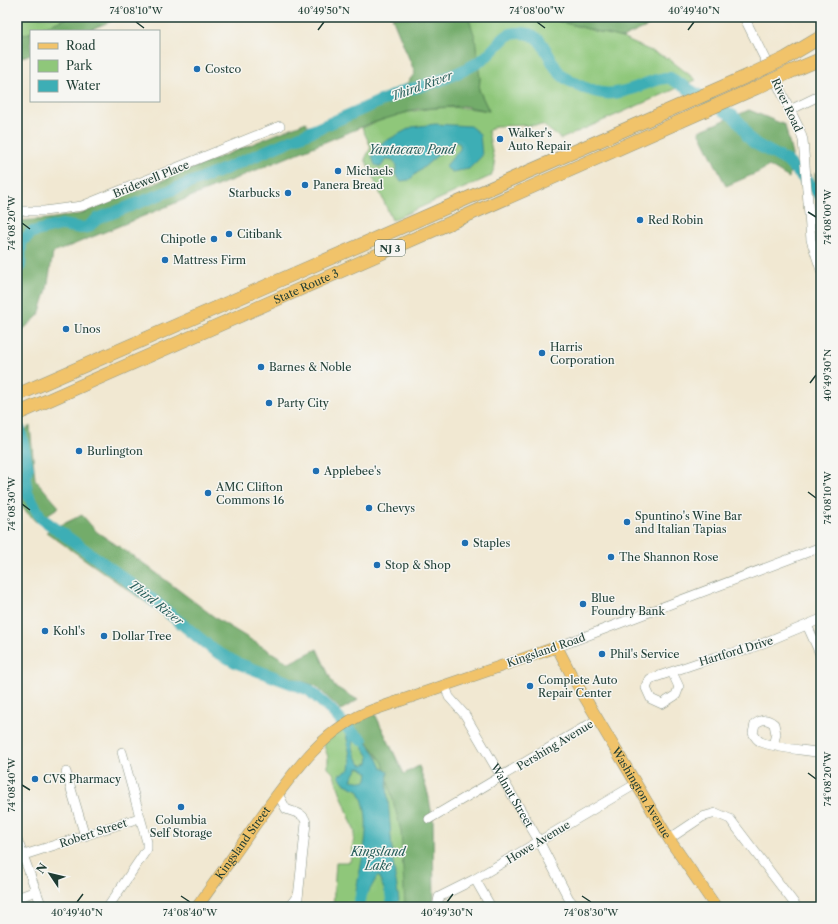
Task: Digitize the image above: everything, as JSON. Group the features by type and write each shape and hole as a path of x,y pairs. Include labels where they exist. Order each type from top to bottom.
{"highway":[{"path":"784,59 821,37"},
{"name":"NJ 3","path":"784,59 821,43"},
{"name":"State Route 3","path":"17,395 784,59"},
{"name":"NJ 3","path":"790,72 821,59"},
{"path":"790,72 821,67"},
{"name":"State Route 3","path":"17,414 790,72"},
{"path":"17,423 184,339"},
{"path":"17,390 37,386"}],"main road":[{"name":"Washington Avenue","path":"557,647 572,676 669,839 716,907"},
{"name":"Kingsland Road","path":"289,779 311,754 345,724 362,714 557,647"},
{"name":"Kingsland Street","path":"197,907 289,779"}],"street":[{"name":"River Road","path":"744,17 790,110 803,140 811,240 821,270"},
{"path":"790,110 821,95"},
{"name":"Bridewell Place","path":"17,211 44,211 82,206 280,126"},
{"name":"Kingsland Road","path":"557,647 821,547"},
{"name":"Hartford Drive","path":"672,672 715,657 749,649 821,620"},
{"path":"808,626 821,656"},
{"name":"Walnut Street","path":"445,685 451,700 465,715 539,841 569,899 576,907"},
{"name":"Pershing Avenue","path":"429,819 598,719"},
{"path":"773,745 821,753"},
{"path":"108,907 145,854 147,842 139,818 122,752"},
{"path":"66,772 85,836"},
{"name":"Howe Avenue","path":"437,907 439,897 475,879 636,784"},
{"path":"278,794 286,809 293,812 298,812 305,818 297,907"},
{"path":"669,839 702,817 716,813 730,819 797,907"},
{"name":"Robert Street","path":"24,855 139,818"},
{"path":"17,839 42,907"},
{"path":"475,879 491,907"},
{"path":"17,898 36,891"},
{"path":"289,907 298,895"}],"green space":[{"path":"17,17 70,17 37,30 30,30 30,33 24,35 17,31"},
{"path":"70,17 121,17 89,30 37,30"},
{"path":"392,17 467,17 475,37 480,78 479,90 489,111 463,106 417,109 369,124 53,253 47,289 39,315 17,335 17,221 48,219 80,214 306,122 308,128 403,88 415,73"},
{"path":"467,17 543,17 622,38 669,59 696,80 561,139 543,125 495,126 488,131 495,166 491,176 392,220 365,159 371,147 362,128 394,116 424,109 455,108 489,111 479,90 480,78 469,19"},
{"path":"543,17 668,17 622,38"},
{"path":"17,31 24,35 30,32 30,54 17,59"},
{"path":"749,110 785,125 792,155 789,178 769,166 759,172 726,186 699,131"},
{"path":"815,173 821,180 821,240 819,240"},
{"path":"30,426 35,479 59,507 36,522 17,502 17,437"},
{"path":"82,515 97,532 139,560 217,619 289,663 317,649 334,686 358,700 341,710 316,686 215,651 46,532"},
{"path":"373,710 404,774 419,766 428,794 434,907 333,907 336,862 350,862 355,832 333,773 328,768 328,757 323,743 340,727 345,732"},
{"path":"373,710 404,774 419,766 428,794 433,820 434,907 405,907 401,831 383,763 362,733 353,728 349,721"}],"water":[{"name":"Yantacaw Pond","path":"435,124 470,126 480,134 482,156 469,169 452,172 445,167 460,149 460,144 454,141 409,180 401,181 395,174 397,166 393,160 386,159 381,167 375,165 372,157 374,149 382,143 412,127"},
{"name":"Kingsland Lake","path":"352,729 364,738 376,755 382,768 388,772 387,786 393,862 399,901 386,894 378,875 368,893 356,891 365,840 366,814 358,790 345,784 339,776 340,773 342,774 350,769 351,762 346,733","holes":["353,739 359,741 369,757 368,763 362,765 358,760 353,749","358,768 361,768 368,773 365,782 351,780"]}],"waterway":[{"name":"Third River","path":"17,270 20,266 21,242 32,232 61,225 81,228 88,227 97,219 218,172 406,90 455,75 482,60 508,35 511,34 524,33 534,36 541,42 561,75 590,90 615,93 663,78 670,78 733,116 741,124 748,137 754,143 787,161 821,196"},
{"name":"Third River","path":"20,430 28,468 25,477 27,493 41,518 143,592 215,651 237,663 309,690 331,710 352,733 362,740"},
{"name":"Third River","path":"359,907 361,895 368,878"},
{"name":"Third River","path":"389,880 393,907"}],"place":[{"name":"Costco","path":"197,69"},
{"name":"Walker's Auto Repair","path":"500,139"},
{"name":"Michaels","path":"338,171"},
{"name":"Panera Bread","path":"305,185"},
{"name":"Starbucks","path":"288,193"},
{"name":"Red Robin","path":"640,220"},
{"name":"Citibank","path":"229,234"},
{"name":"Chipotle","path":"214,239"},
{"name":"Mattress Firm","path":"165,260"},
{"name":"Unos","path":"66,329"},
{"name":"Harris Corporation","path":"542,353"},
{"name":"Barnes & Noble","path":"261,367"},
{"name":"Party City","path":"269,403"},
{"name":"Burlington","path":"79,451"},
{"name":"Applebee's","path":"316,471"},
{"name":"AMC Clifton Commons 16","path":"208,493"},
{"name":"Chevys","path":"369,508"},
{"name":"Spuntino's Wine Bar and Italian Tapias","path":"627,522"},
{"name":"Staples","path":"465,543"},
{"name":"The Shannon Rose","path":"611,557"},
{"name":"Stop & Shop","path":"377,565"},
{"name":"Blue Foundry Bank","path":"583,604"},
{"name":"Kohl's","path":"45,631"},
{"name":"Dollar Tree","path":"104,636"},
{"name":"Phil's Service","path":"602,654"},
{"name":"Complete Auto Repair Center","path":"530,686"},
{"name":"CVS Pharmacy","path":"35,779"},
{"name":"Columbia Self Storage","path":"181,807"}]}
